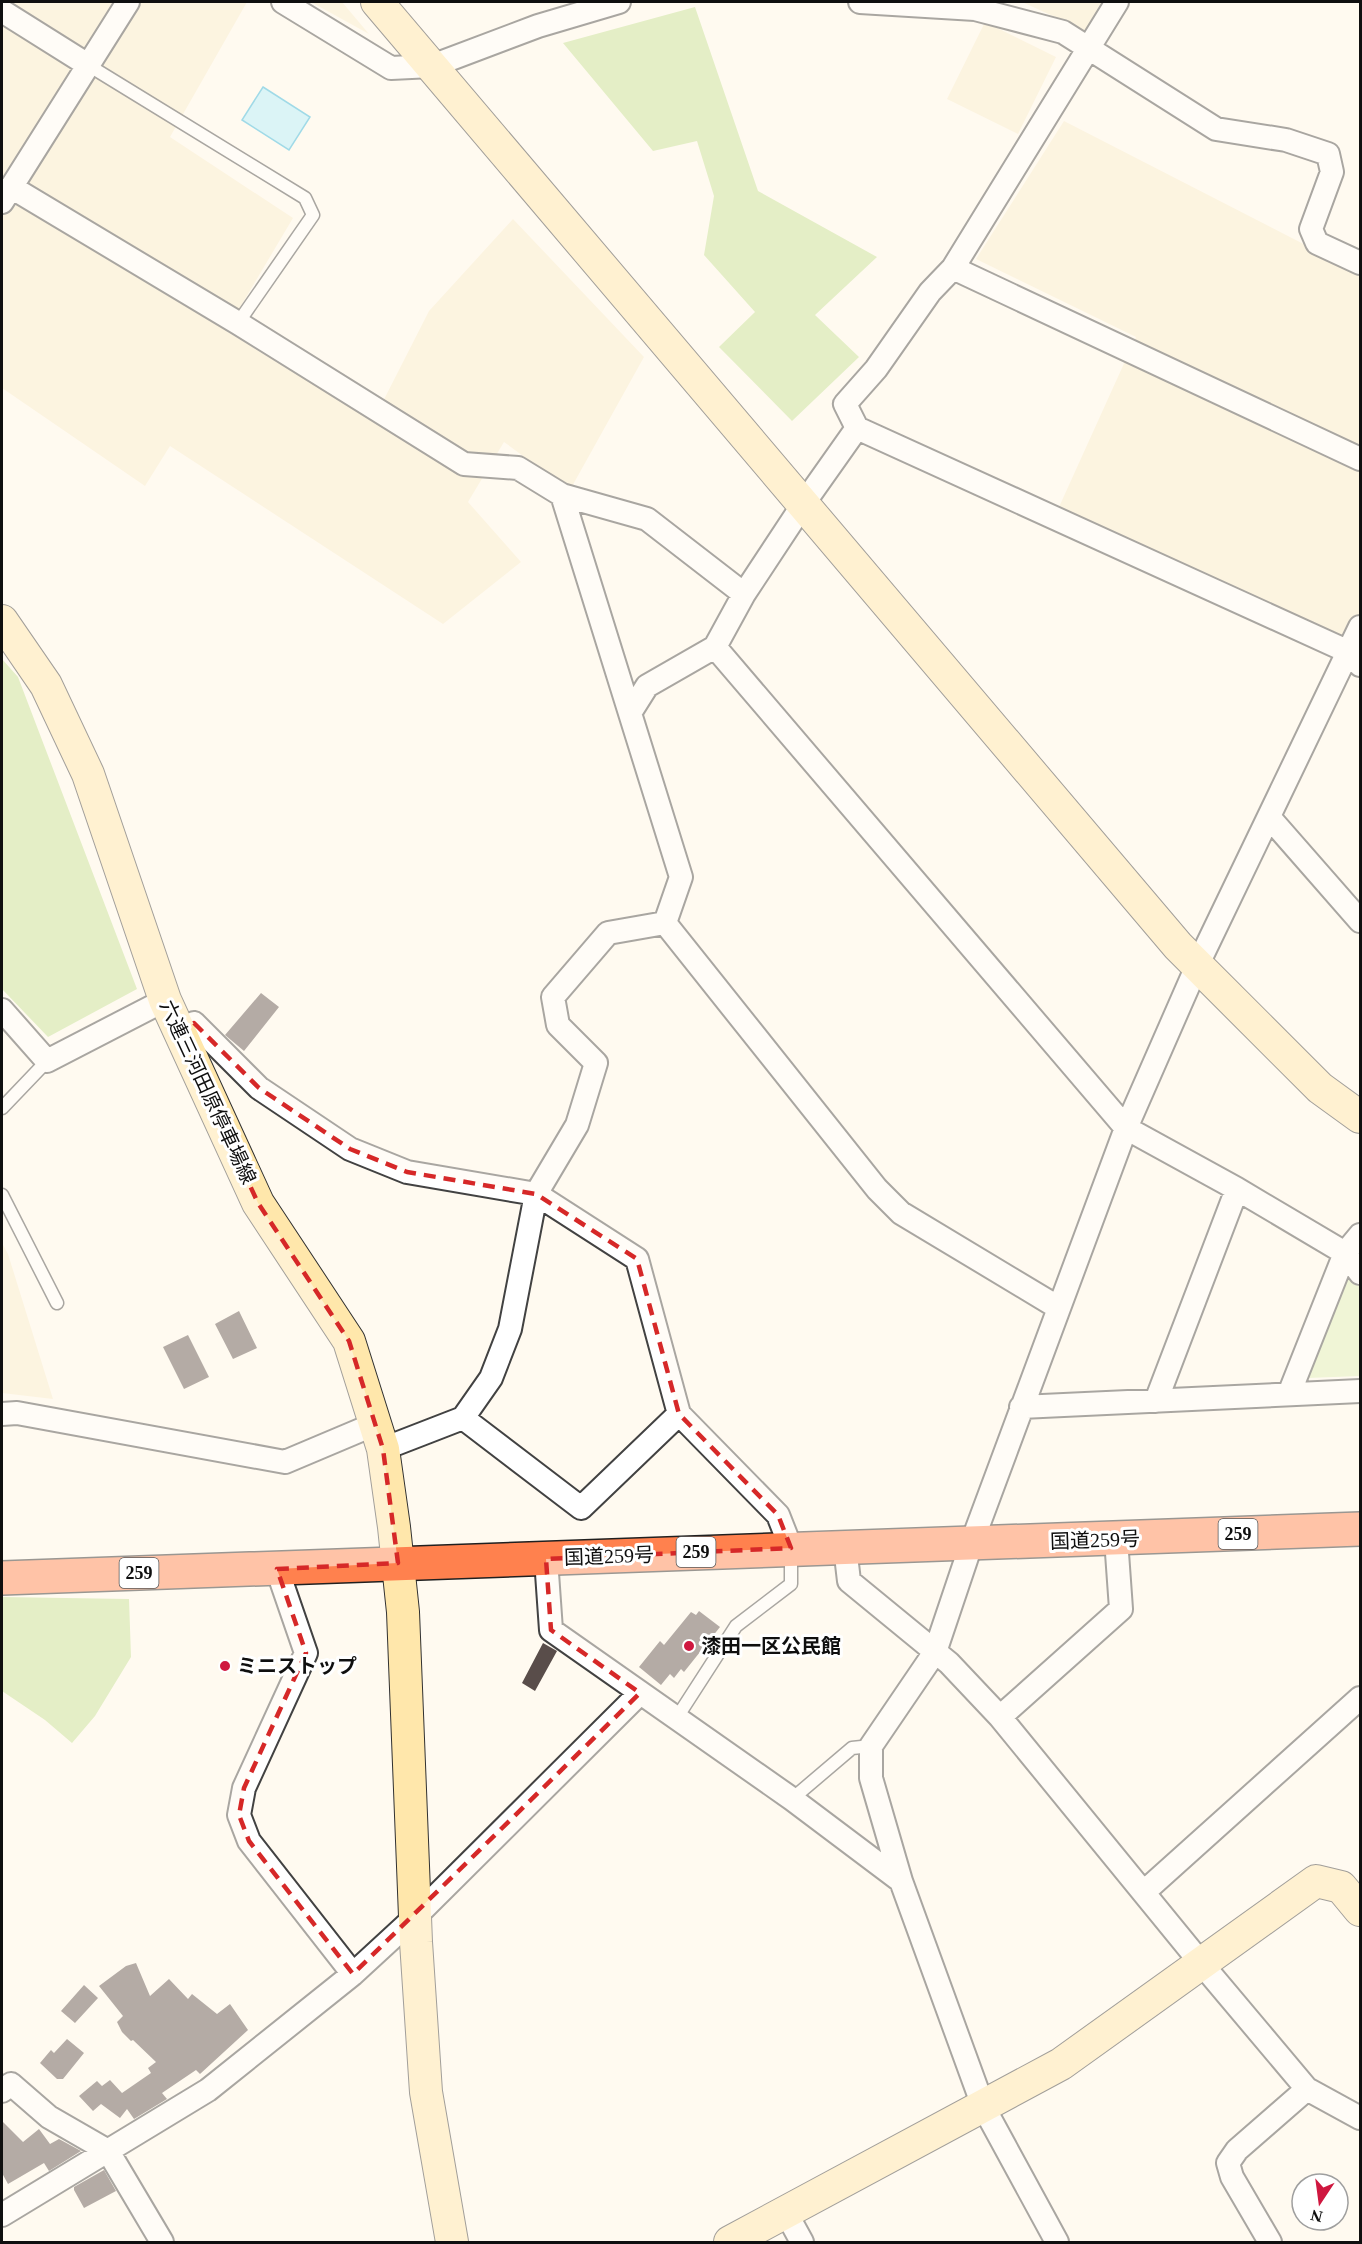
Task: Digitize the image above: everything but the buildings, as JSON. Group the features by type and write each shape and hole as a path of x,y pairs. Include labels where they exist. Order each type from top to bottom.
{"highway":[{"name":"国道259号","path":"2,1578 1360,1529"}],"street":[{"path":"128,2 6,195 238,323 464,464 518,468 562,495 647,519 744,594"},
{"path":"283,2 391,68 432,66 538,26 619,2"},
{"path":"377,2 1197,966 1320,1088 1360,1117"},
{"path":"860,2 973,5 1063,32 1216,129 1286,140 1328,154 1332,172 1311,229 1317,243 1360,263"},
{"path":"1118,2 952,268 930,292 876,369 845,404 857,428 1355,658"},
{"path":"2,10 88,65"},
{"path":"952,268 1360,459"},
{"path":"630,713 647,686 715,647 744,594 857,428"},
{"path":"562,495 681,877 665,923"},
{"name":"六連三河田原停車場線","path":"2,621 45,685 87,774 165,1000 179,1032 258,1203 349,1341 379,1436 403,1612 426,2092 452,2242"},
{"path":"1057,2242 982,2106 901,1881 871,1778 871,1746 935,1652 972,1542 1126,1128 1197,966 1269,818 1355,658 1360,627"},
{"path":"715,647 1126,1128 1237,1189 1345,1253 1360,1274"},
{"path":"1269,818 1360,921"},
{"path":"2,1414 17,1413 285,1462 379,1436 463,1418 491,1378 510,1329 536,1194 577,1125 596,1063 558,1025 553,997 608,933 665,923"},
{"path":"665,923 877,1189 901,1213 1059,1308"},
{"path":"2,1010 47,1060 165,1000"},
{"path":"179,1032 194,1023 259,1088 350,1149 407,1172 536,1194 637,1259 679,1414 778,1515 791,1548"},
{"path":"1156,1401 1237,1189"},
{"path":"1289,1394 1345,1253 1360,1235"},
{"path":"1022,1407 1360,1391"},
{"path":"463,1418 581,1508 679,1414"},
{"path":"1000,1717 1121,1609 1116,1539"},
{"path":"845,1547 849,1581 949,1663 1000,1717 1201,1964 1308,2089 1360,2118"},
{"path":"546,1559 551,1630 792,1799 901,1881"},
{"path":"277,1569 306,1653 244,1788 239,1815 249,1841 353,1974"},
{"path":"2,2215 208,2090 353,1974 416,1916 640,1693"},
{"path":"1144,1892 1360,1698"},
{"path":"730,2242 1061,2064 1316,1881 1341,1887 1360,1910"},
{"path":"2,2091 11,2084 49,2117 108,2151 154,2240"},
{"path":"1270,2242 1232,2177 1228,2163 1237,2150 1308,2089"},
{"path":"785,2211 802,2242"}],"lane":[{"path":"88,65 305,198 313,215 238,323"},
{"path":"2,1108 47,1060"},
{"path":"2,1195 57,1303"},
{"path":"676,1719 736,1626 791,1584 791,1548"},
{"path":"792,1799 852,1748 871,1746"}],"highlighted area":[{"path":"194,1023 259,1088 350,1149 407,1172 536,1194 637,1259 679,1414 778,1515 791,1548 546,1559 551,1630 640,1693 353,1974 249,1841 239,1815 244,1788 306,1653 277,1569 398,1563 383,1449 349,1341 258,1203 179,1032"}],"shaded area":[{"path":"2,2 247,2 170,137 293,218 226,331 373,421 429,311 513,219 644,357 570,490 504,442 468,502 521,562 443,624 170,446 145,486 2,388"},
{"path":"311,2 342,2 369,34"},
{"path":"1022,2 1103,2 1086,31"},
{"path":"985,22 1056,57 1018,134 947,99"},
{"path":"1064,121 1360,273 1360,648 1059,507 1136,337 976,259"},
{"path":"2,1243 8,1254 53,1399 2,1393"}],"green space":[{"path":"695,7 758,191 877,257 815,315 859,357 792,421 719,347 755,312 704,255 714,196 697,141 653,151 563,43"},
{"path":"2,659 18,677 137,989 48,1037 2,989"},
{"path":"1346,1266 1360,1285 1360,1376 1307,1378"},
{"path":"2,1597 129,1599 131,1657 95,1716 72,1743 45,1720 2,1691"}],"water":[{"path":"263,87 310,117 289,150 242,120"}],"place":[{"name":"漆田一区公民館","path":"689,1646"},
{"name":"ミニストップ","path":"225,1666"}]}
